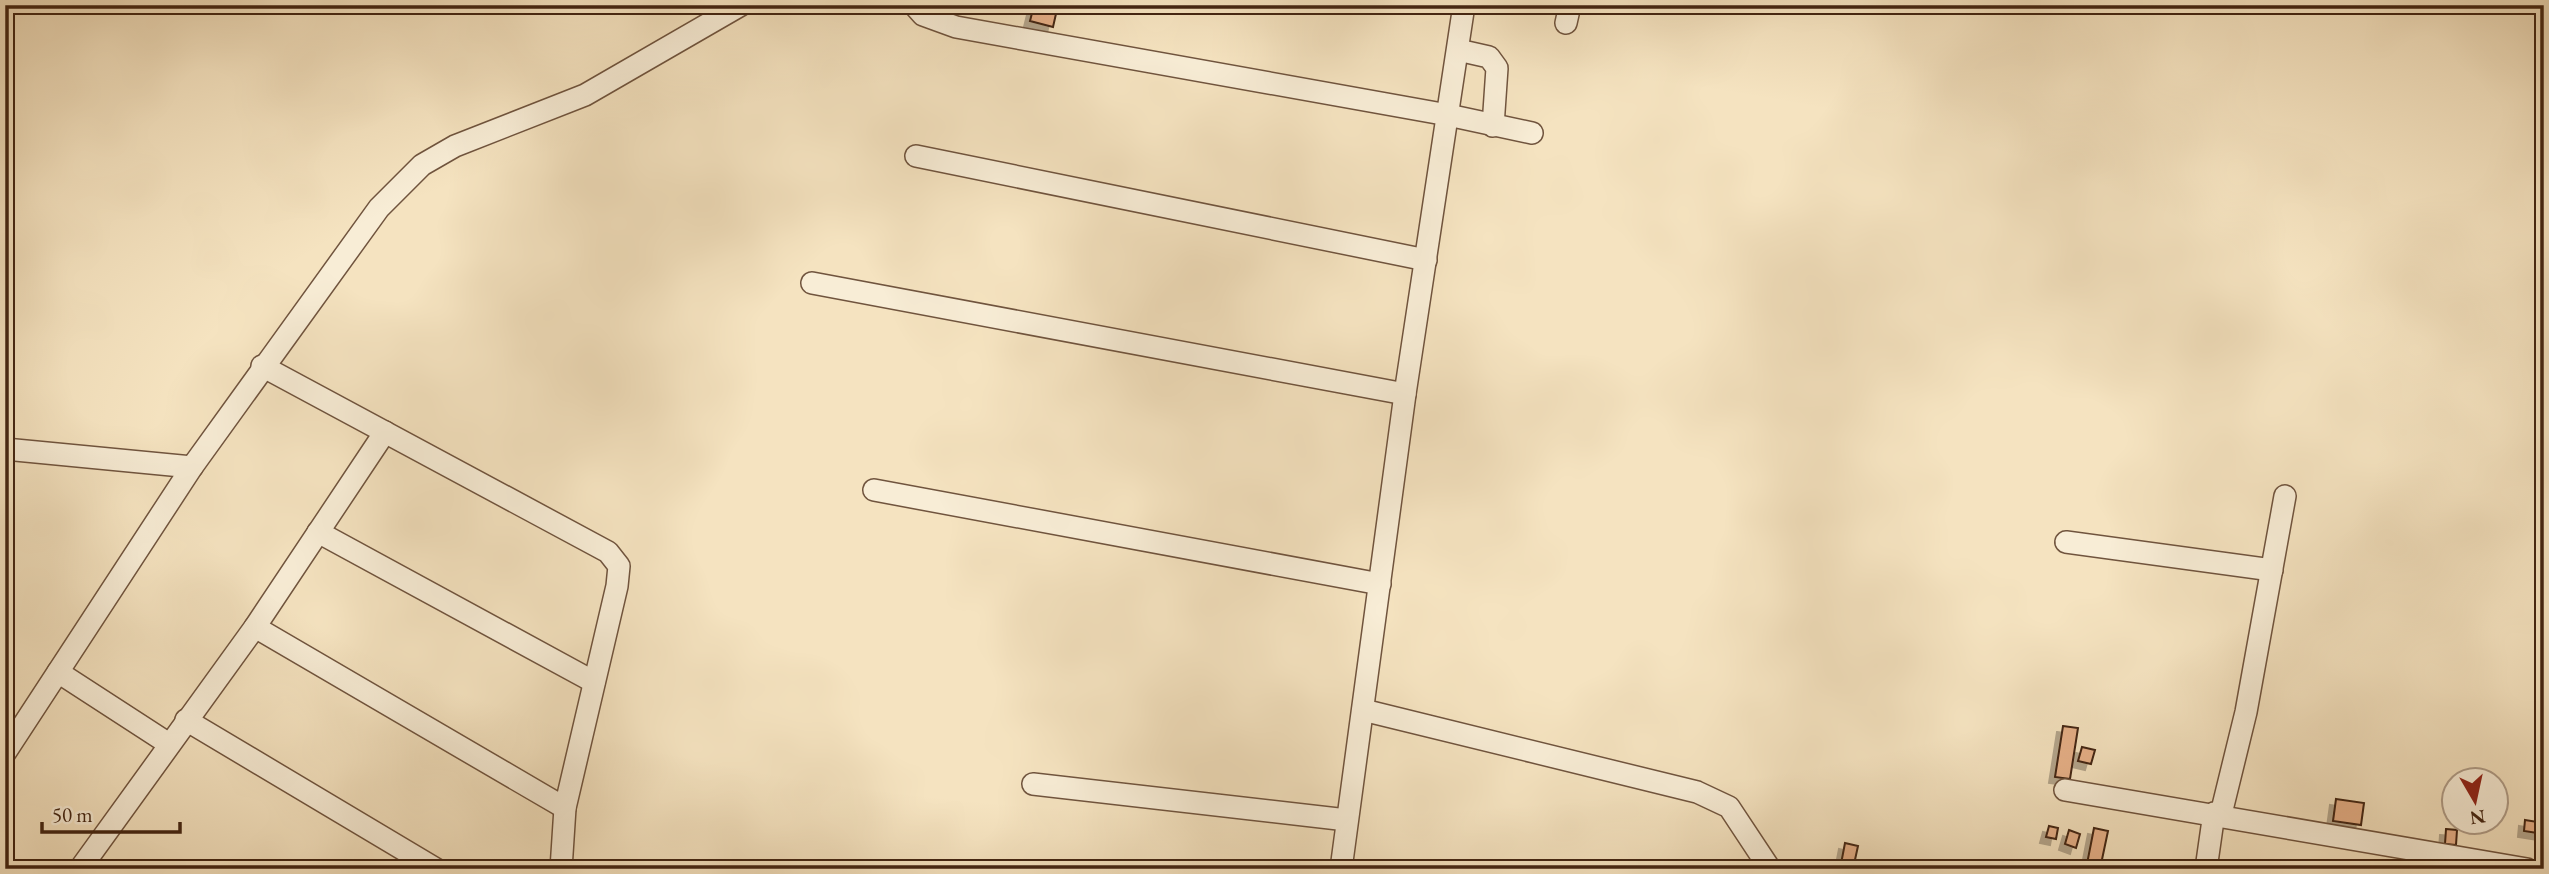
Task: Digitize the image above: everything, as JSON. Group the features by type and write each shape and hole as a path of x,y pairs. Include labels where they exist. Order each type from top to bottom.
{"street":[{"path":"5,753 191,467 379,208 422,165 455,146 585,94 741,5"},
{"path":"914,5 923,15 956,27 1448,115 1532,134"},
{"path":"1341,869 1405,394 1464,5"},
{"path":"1458,50 1489,57 1497,68 1493,126"},
{"path":"916,156 1426,260"},
{"path":"812,284 1405,394"},
{"path":"262,366 608,552 619,566 617,586 565,808 561,869"},
{"path":"80,869 255,627 385,432"},
{"path":"5,449 191,467"},
{"path":"874,490 1380,584"},
{"path":"2206,869 2246,712 2285,496"},
{"path":"318,532 594,682"},
{"path":"2066,542 2272,570"},
{"path":"255,627 565,808"},
{"path":"58,672 169,744"},
{"path":"1363,710 1697,792 1729,807 1770,869"},
{"path":"186,720 436,869"},
{"path":"1033,784 1347,820"},
{"path":"2065,790 2218,814 2527,869"}],"building":[{"path":"1034,5 1058,5 1053,27 1030,21"},
{"path":"2063,726 2078,728 2070,779 2055,777"},
{"path":"2082,747 2095,750 2091,764 2078,761"},
{"path":"2336,799 2364,803 2361,825 2333,821"},
{"path":"2525,820 2544,823 2544,834 2524,831"},
{"path":"2049,826 2058,828 2056,839 2046,837"},
{"path":"2094,828 2108,831 2100,869 2086,869"},
{"path":"2069,830 2080,834 2076,848 2065,844"},
{"path":"2446,836 2457,836 2456,845 2445,844"},
{"path":"1845,843 1858,846 1853,869 1840,869"}]}
